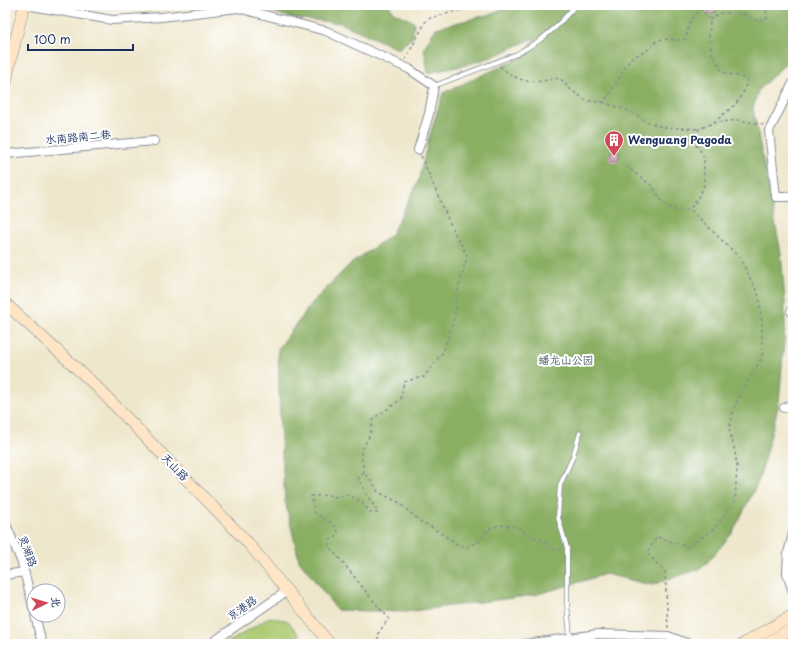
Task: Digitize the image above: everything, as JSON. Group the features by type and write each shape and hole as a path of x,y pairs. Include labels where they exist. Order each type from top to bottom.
{"street":[{"path":"5,88 9,66 25,5 112,20 161,17 238,8 326,31 402,66 434,86 418,150"},
{"path":"793,83 769,131 776,197 793,197"},
{"name":"水南路南二巷","path":"5,154 154,141"},
{"name":"天山路","path":"5,303 100,391 249,544 330,644"},
{"path":"784,408 793,404"},
{"name":"灵湖路","path":"5,522 27,583"},
{"path":"793,534 788,553 787,573 793,592"},
{"path":"5,575 24,572"},
{"name":"京港路","path":"210,644 287,590"},
{"path":"743,644 793,615"},
{"path":"37,623 42,644"},
{"path":"765,644 793,628"},
{"path":"525,644 598,634 668,636 689,644"}],"lane":[{"path":"434,86 517,54 540,40 556,27 576,5"},
{"path":"790,5 793,11"},
{"path":"570,638 567,604 567,548 558,517 560,485 572,459 580,433"}],"path":[{"path":"402,66 427,19 476,5"},
{"path":"710,20 719,13 745,14 757,21 767,18 766,5"},
{"path":"603,102 609,95 631,58 652,48 652,44 662,39 686,39 688,24 697,12 702,9 710,20 709,38 712,53 723,72 747,79 744,91 736,104 714,123"},
{"path":"495,62 511,76 528,82 560,78 570,89 588,101 603,102 631,112 646,121 662,127 699,128 714,123 739,120 764,123 769,131"},
{"path":"624,164 652,186 664,204 677,211 690,209 698,198 704,185 704,158 699,148 689,139 699,128"},
{"path":"418,150 452,228 467,256 458,290 455,316 443,352 424,377 414,378 404,382 401,398 374,418 370,434 361,453 364,473 373,483 378,492 398,502 421,522 430,526 457,544 467,547 478,541 490,528 502,525 518,527 528,535 543,541 553,550 567,548"},
{"path":"668,636 666,572 647,553 657,537 688,547 714,529 735,501 737,467 729,429 735,405 762,357 760,296 740,258 690,209"},
{"path":"364,473 358,479 378,513 372,512 360,501 349,495 336,497 329,495 311,496 314,512 335,526 338,532 336,537 330,540 330,548 389,618 378,635 380,644"}],"green space":[{"path":"258,5 389,5 393,12 414,22 413,37 398,49 341,23 292,18 258,7"},
{"name":"蟠龙山公园","path":"507,5 793,5 793,56 758,91 753,108 781,253 785,302 785,328 779,403 759,480 733,532 706,564 700,569 651,585 606,574 535,595 405,612 337,610 299,560 285,501 280,425 278,349 312,303 348,266 391,235 418,182 429,138 443,93 520,58 536,37 492,57 462,66 428,73 424,48 436,28 495,13"},
{"path":"270,617 288,621 306,644 226,644"}],"building":[{"path":"707,5 713,5 716,8 714,13 709,14 706,10"},
{"name":"Wenguang Pagoda","path":"615,152 619,156 617,161 612,162 609,158 610,153"}],"place":[{"name":"Wenguang Pagoda","path":"614,157"}]}
